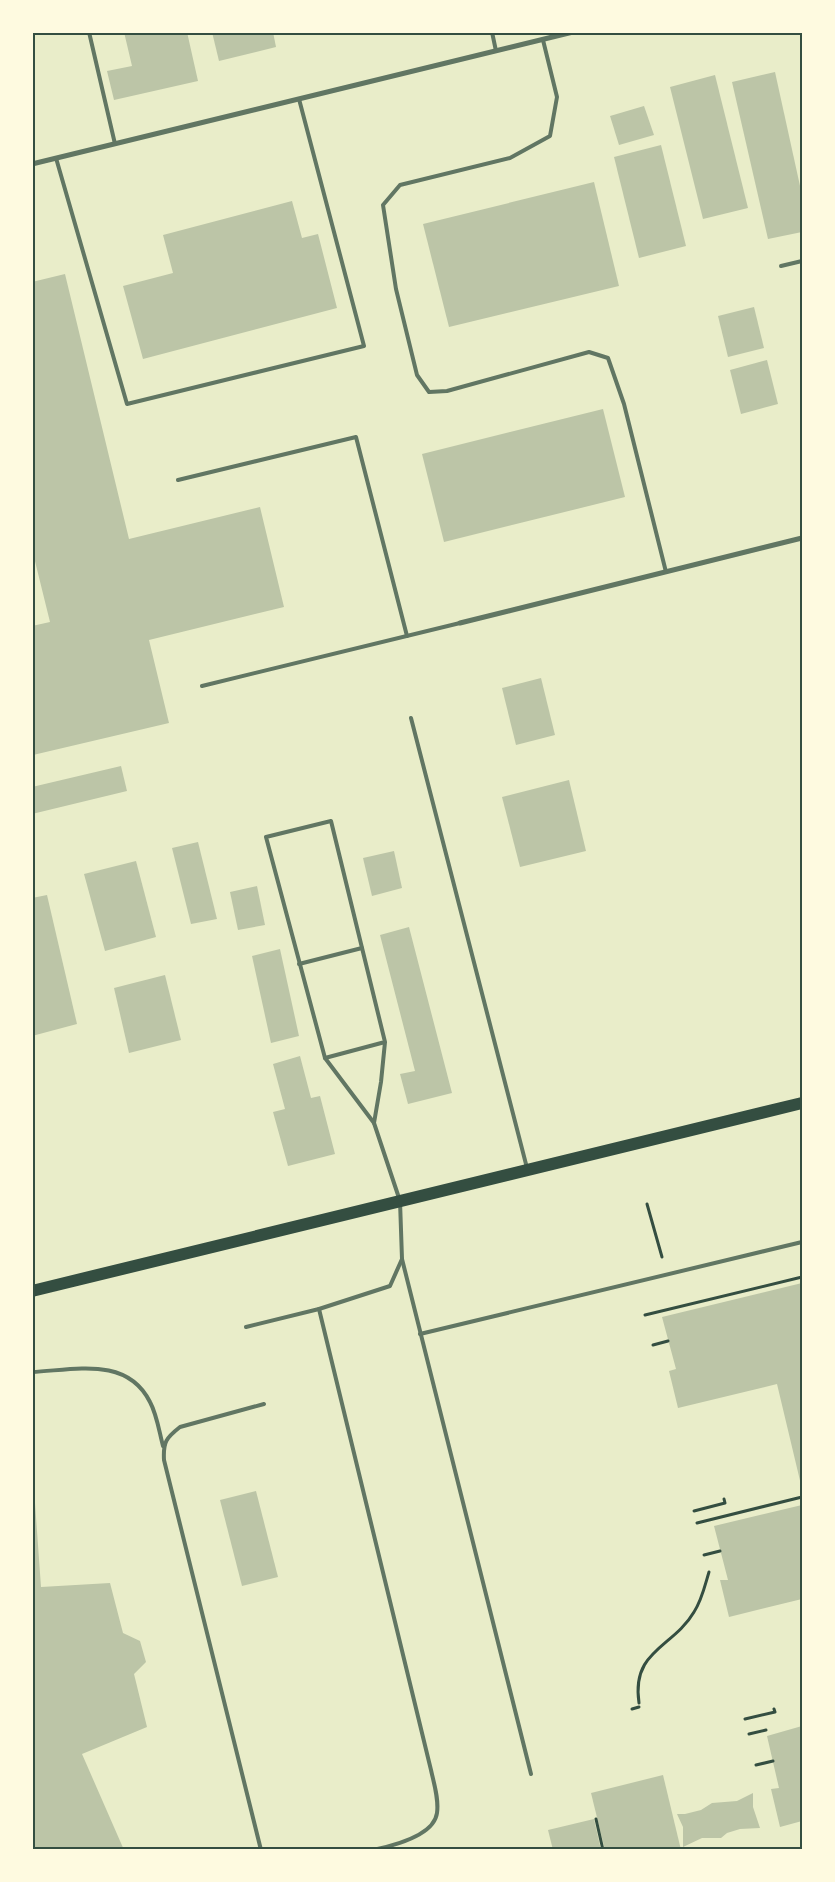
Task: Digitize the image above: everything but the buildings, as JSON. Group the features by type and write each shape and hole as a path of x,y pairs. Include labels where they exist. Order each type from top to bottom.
{"main road":[{"path":"32,1292 802,1103"}],"street":[{"path":"32,164 573,32"},
{"path":"460,622 802,538"}],"lane":[{"path":"88,32 115,144"},
{"path":"492,32 496,51"},
{"path":"542,40 557,97 550,136 510,158 400,185 383,205 396,289 417,375 429,392 447,391 589,352 608,358 624,404 666,572"},
{"path":"56,158 127,404 136,402 364,346 299,99"},
{"path":"781,266 802,261"},
{"path":"178,480 356,437 407,636"},
{"path":"202,686 460,622"},
{"path":"412,718 527,1170"},
{"path":"374,1123 382,1082 386,1042 331,821 266,837 325,1058 374,1123 400,1201 402,1259 531,1774"},
{"path":"300,964 362,948"},
{"path":"325,1058 386,1042"},
{"path":"420,1334 802,1242"},
{"path":"246,1327 319,1309 390,1286 402,1259"},
{"path":"319,1309 437,1798 437,1815 431,1826 408,1840 373,1850"},
{"path":"32,1372 99,1368 116,1371 132,1379 141,1387 150,1401 163,1446 164,1460 261,1850"},
{"path":"163,1446 170,1435 180,1427 192,1422 264,1404"}],"path":[{"path":"647,1204 666,1275"},
{"path":"645,1315 802,1277"},
{"path":"653,1345 668,1342"},
{"path":"696,1523 802,1497"},
{"path":"694,1511 725,1503 724,1500"},
{"path":"704,1555 720,1551"},
{"path":"632,1709 639,1705 637,1691 639,1676 646,1663 656,1650 684,1626 694,1612 709,1572"},
{"path":"745,1719 775,1712 774,1709"},
{"path":"749,1734 766,1730"},
{"path":"756,1765 773,1761"},
{"path":"596,1819 603,1850"}]}
